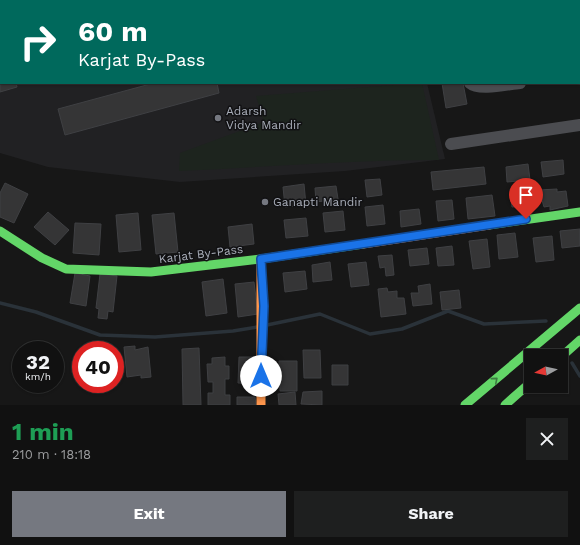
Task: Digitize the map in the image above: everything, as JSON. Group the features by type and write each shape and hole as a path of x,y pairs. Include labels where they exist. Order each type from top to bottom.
{"main road":[{"name":"Karjat By-Pass","path":"0,231 42,258 66,269 151,272 261,259 580,212"},
{"path":"261,259 264,306 261,333 261,405"},
{"path":"465,405 580,308"},
{"path":"568,351 580,340"},
{"path":"505,405 524,388"}],"street":[{"path":"471,84 480,88 512,84"},
{"path":"451,144 580,125"}],"shaded area":[{"name":"Adarsh Vidya Mandir","path":"0,84 427,84 445,159 345,171 180,182 48,167 0,153"},
{"path":"422,84 439,160 341,162 179,171 180,153 264,122 256,96"}],"building":[{"path":"0,84 16,84 17,87 0,92"},
{"path":"150,84 217,84 219,93 65,135 58,109"},
{"path":"442,84 463,84 467,104 446,108"},
{"path":"563,160 564,174 543,177 541,162"},
{"path":"528,164 530,180 507,182 506,167"},
{"path":"484,167 486,184 433,190 431,172"},
{"path":"380,179 382,195 367,197 365,180"},
{"path":"5,183 28,194 14,223 0,217 0,193"},
{"path":"304,184 306,205 285,207 283,187"},
{"path":"336,186 338,199 316,202 315,188"},
{"path":"529,187 531,205 512,207 510,189"},
{"path":"557,189 557,192 566,191 568,206 550,210 550,206 544,207 539,190"},
{"path":"492,195 495,216 468,219 466,198"},
{"path":"452,200 454,219 438,221 436,201"},
{"path":"383,205 385,224 367,226 365,207"},
{"path":"419,209 421,224 401,227 400,211"},
{"path":"343,211 345,230 325,232 323,213"},
{"path":"48,212 69,230 55,245 34,227"},
{"path":"138,213 141,250 119,252 116,215"},
{"path":"174,213 178,252 156,254 152,215"},
{"path":"306,218 308,236 286,238 284,220"},
{"path":"75,223 101,224 99,255 73,253"},
{"path":"252,224 254,244 230,247 228,227"},
{"path":"580,229 580,246 562,248 560,231"},
{"path":"515,233 518,257 499,259 497,235"},
{"path":"552,236 554,260 536,262 533,238"},
{"path":"487,239 490,267 473,269 469,241"},
{"path":"452,246 454,265 438,266 436,248"},
{"path":"427,248 429,264 410,266 408,250"},
{"path":"392,255 394,275 386,276 385,267 380,268 378,256"},
{"path":"330,262 332,280 313,282 312,265"},
{"path":"366,262 369,285 351,287 348,264"},
{"path":"305,271 307,289 285,292 283,273"},
{"path":"75,273 90,276 86,306 70,303"},
{"path":"100,274 117,276 113,312 108,311 107,319 98,318 99,309 96,308"},
{"path":"223,279 227,313 206,316 202,282"},
{"path":"254,282 258,314 238,317 235,284"},
{"path":"430,284 432,304 413,306 411,293 419,293 418,286"},
{"path":"387,288 388,292 397,291 397,298 404,298 406,314 381,317 378,289"},
{"path":"459,290 461,308 442,310 440,292"},
{"path":"135,346 135,350 148,347 151,377 141,378 141,375 127,377 124,347"},
{"path":"199,348 201,405 183,405 182,349"},
{"path":"303,350 320,350 321,378 304,378"},
{"path":"225,357 225,366 229,366 229,379 225,379 225,395 230,395 230,405 208,405 208,393 213,393 213,382 208,382 207,364 212,364 212,358"},
{"path":"239,357 258,357 257,384 238,383"},
{"path":"279,361 297,361 297,391 280,391"},
{"path":"332,365 348,365 348,385 332,385"},
{"path":"322,391 322,405 301,404 303,392"},
{"path":"295,392 296,405 279,405 278,394"},
{"path":"237,397 255,397 256,405 237,405"}],"waterway":[{"path":"0,303 36,312 100,335 155,337 233,331 257,327"},
{"path":"267,325 320,314 370,334 402,329 448,311 484,324 546,321"},
{"path":"572,363 580,376"}],"traffic: fast":[{"path":"489,225 580,212"},
{"path":"0,231 42,258 66,269 151,272 261,259 363,244"},
{"path":"465,405 580,308"},
{"path":"568,351 580,340"},
{"path":"505,405 524,388"}],"traffic: slow":[{"path":"363,244 489,225"},
{"path":"261,259 261,405"}],"place":[{"name":"Adarsh Vidya Mandir","path":"218,118"},
{"name":"Ganapti Mandir","path":"265,202"}],"route":[{"path":"261,376 261,333 264,306 261,259 526,219"}]}
